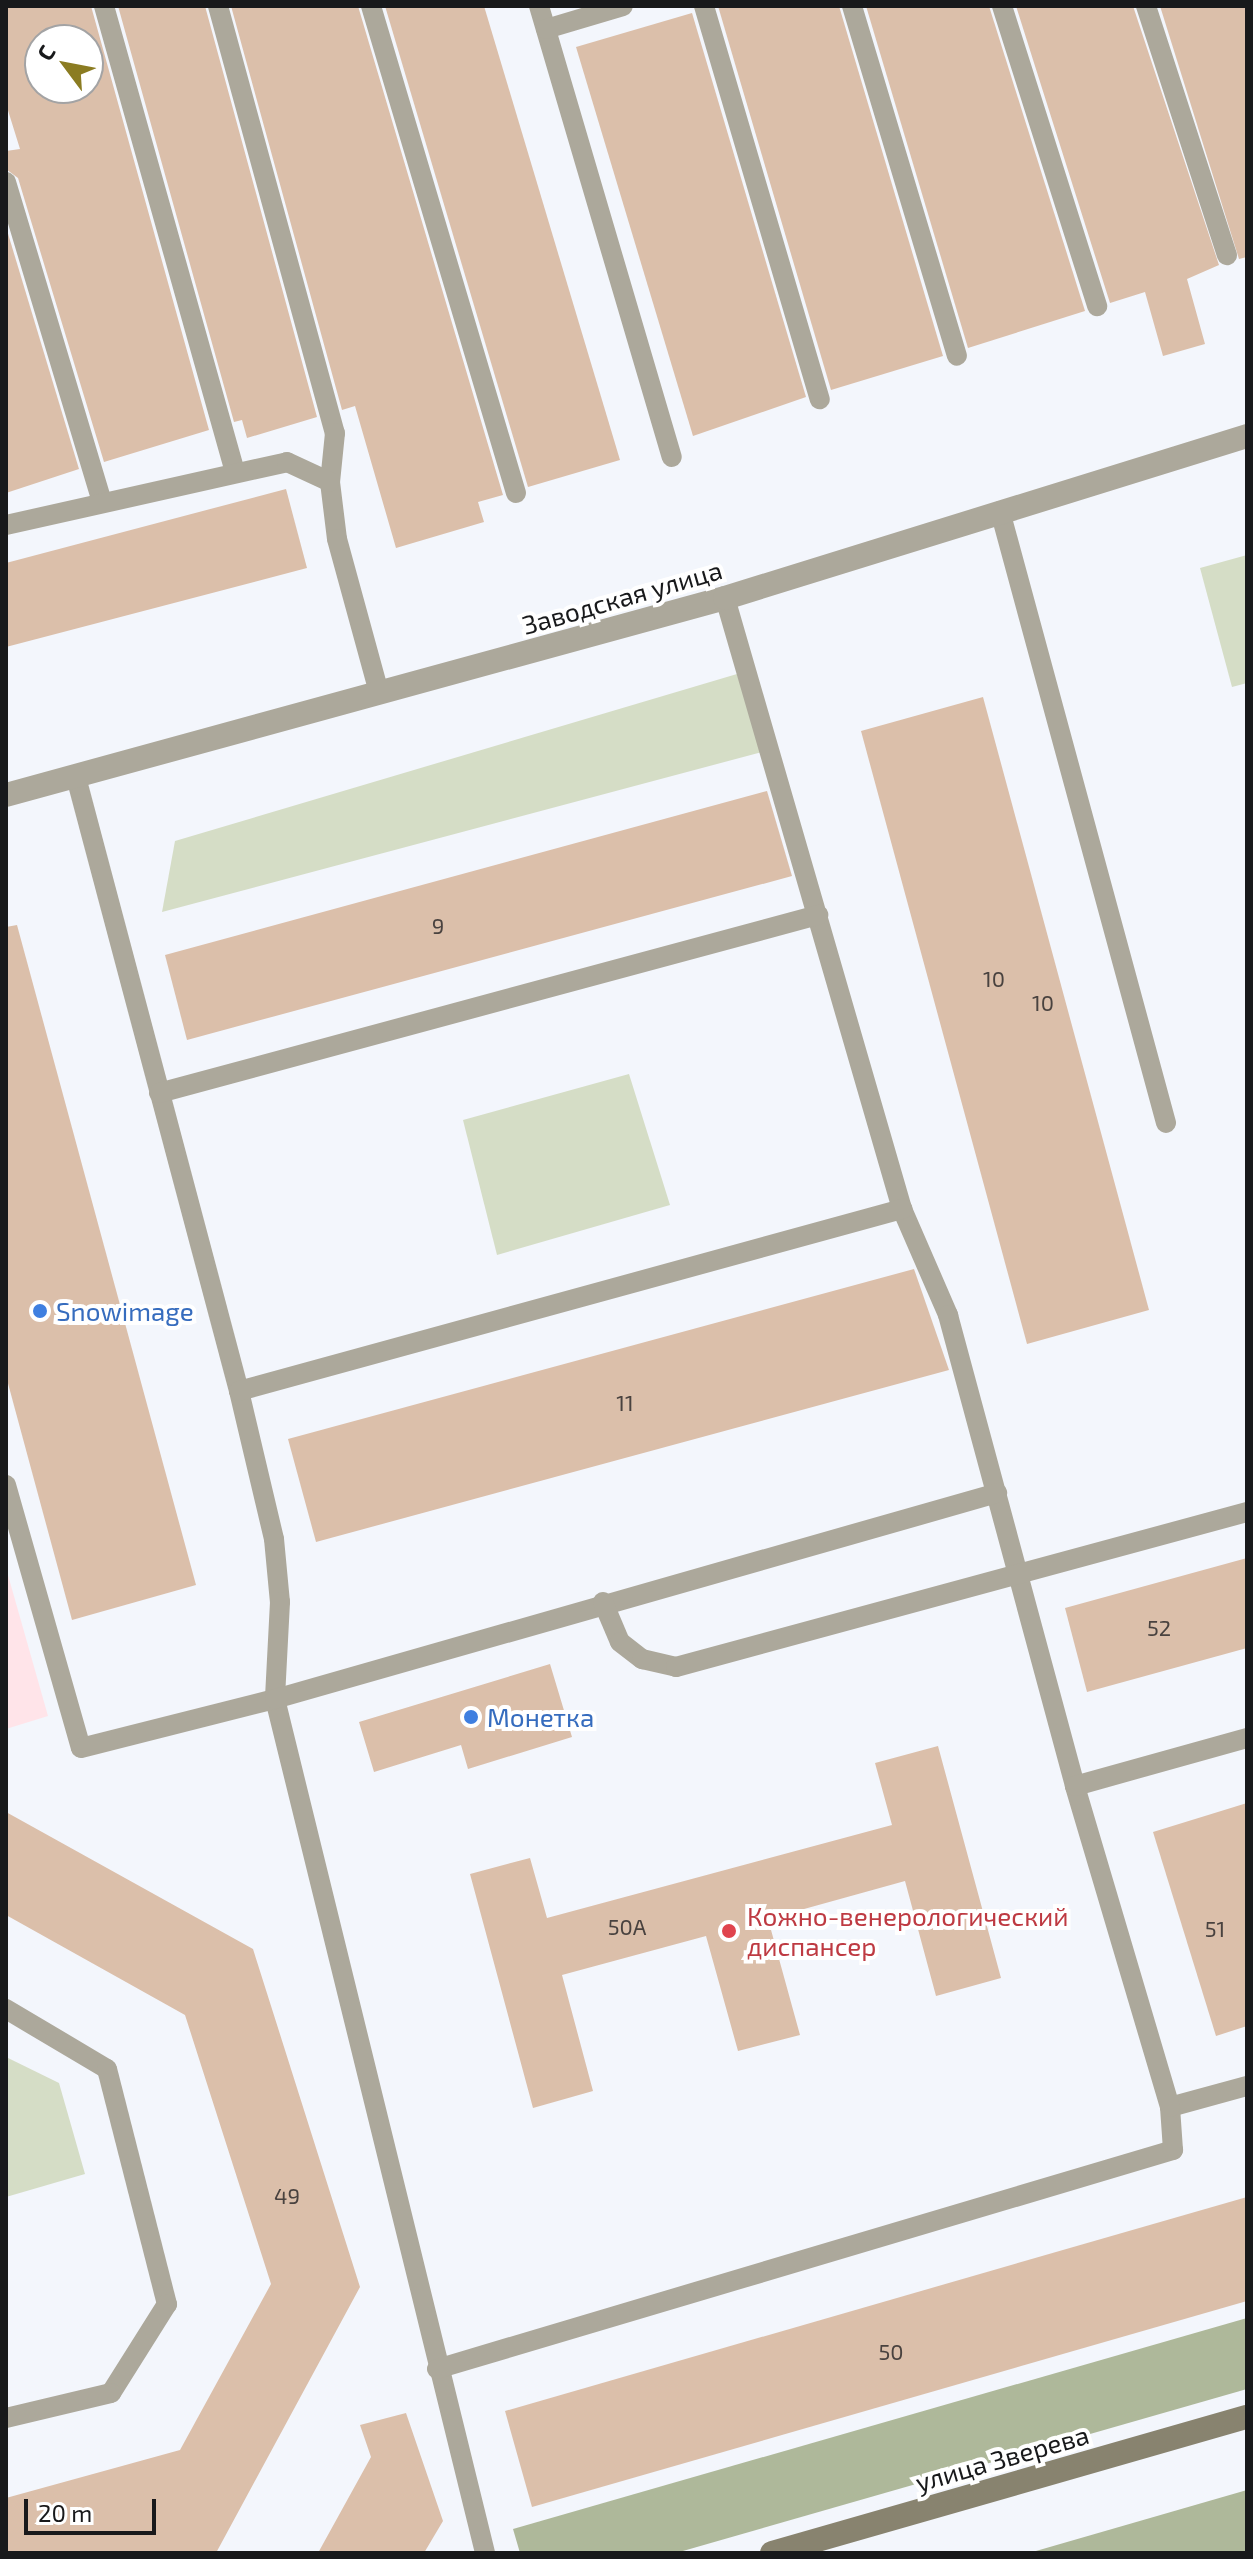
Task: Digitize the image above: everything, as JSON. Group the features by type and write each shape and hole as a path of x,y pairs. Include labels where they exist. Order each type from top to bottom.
{"main road":[{"name":"улица Зверева","path":"772,2553 1247,2417"}],"street":[{"name":"Заводская улица","path":"6,795 725,598 1245,437"}],"lane":[{"path":"104,6 234,470"},
{"path":"218,6 335,433 330,482 337,539 379,693"},
{"path":"371,6 516,493"},
{"path":"539,6 672,457"},
{"path":"546,29 623,6"},
{"path":"704,6 820,399"},
{"path":"852,6 957,356"},
{"path":"1002,6 1097,306"},
{"path":"1146,6 1227,255"},
{"path":"6,182 102,501"},
{"path":"6,525 234,470 287,462 330,482"},
{"path":"1000,511 1166,1123"},
{"path":"437,2369 1173,2150 1170,2107 1075,1786 948,1315 902,1209 725,598"},
{"path":"76,777 239,1391 274,1539 280,1602 275,1699 437,2369 485,2553"},
{"path":"159,1093 818,915"},
{"path":"239,1391 902,1209"},
{"path":"6,1485 81,1748 275,1699 603,1602 997,1493"},
{"path":"603,1602 620,1642 642,1659 676,1667 1019,1577 1247,1512"},
{"path":"1075,1786 1247,1738"},
{"path":"6,2009 107,2069 167,2304 111,2393 6,2418"},
{"path":"1170,2107 1247,2086"}],"shaded area":[{"path":"6,1568 48,1716 6,1729"}],"green space":[{"path":"1247,555 1247,683 1232,687 1200,568"},
{"path":"737,674 762,752 162,912 175,841"},
{"path":"629,1074 670,1205 497,1255 463,1120"},
{"path":"6,2057 59,2083 85,2174 6,2197"},
{"path":"1247,2318 1247,2389 676,2553 520,2553 513,2529"},
{"path":"1247,2490 1247,2553 1029,2553"}],"building":[{"path":"6,6 91,6 96,24 24,24 24,104 104,104 104,53 209,430 104,462 18,178 6,169 6,151 20,149 6,104"},
{"path":"118,6 205,6 317,417 247,438 242,420 234,422"},
{"path":"231,6 358,6 503,495 478,502 484,522 396,548 355,406 342,410"},
{"path":"385,6 484,6 620,460 528,487"},
{"path":"718,6 839,6 943,356 831,390"},
{"path":"866,6 989,6 1085,311 968,348"},
{"path":"1016,6 1133,6 1219,265 1187,279 1205,344 1163,356 1145,292 1110,303"},
{"path":"1160,6 1247,6 1247,257 1239,259"},
{"path":"692,13 806,397 693,436 576,47"},
{"path":"6,227 79,469 6,493"},
{"path":"286,489 307,568 6,647 6,563"},
{"path":"983,697 1149,1310 1027,1344 861,731"},
{"path":"767,791 792,876 187,1040 165,955"},
{"path":"17,925 196,1585 72,1620 6,1376 6,927"},
{"path":"914,1269 949,1370 316,1542 288,1439"},
{"path":"1247,1558 1247,1648 1087,1692 1065,1608"},
{"path":"550,1664 572,1737 468,1769 461,1745 374,1772 359,1722"},
{"path":"938,1746 1001,1978 936,1996 905,1881 768,1919 800,2035 738,2051 706,1936 562,1975 593,2091 533,2108 470,1874 530,1858 547,1918 892,1825 875,1763"},
{"path":"1247,1803 1247,2026 1216,2036 1153,1832"},
{"path":"6,1812 253,1949 360,2287 216,2553 6,2553 6,2498 180,2450 271,2284 185,2015 6,1915"},
{"path":"1247,2197 1247,2301 532,2507 505,2411"},
{"path":"406,2413 443,2521 424,2553 318,2553 371,2457 360,2425"}],"place":[{"name":"Snowimage","path":"40,1311"},
{"name":"Монетка","path":"471,1717"},
{"name":"Кожно-венерологический диспансер","path":"729,1931"}]}
